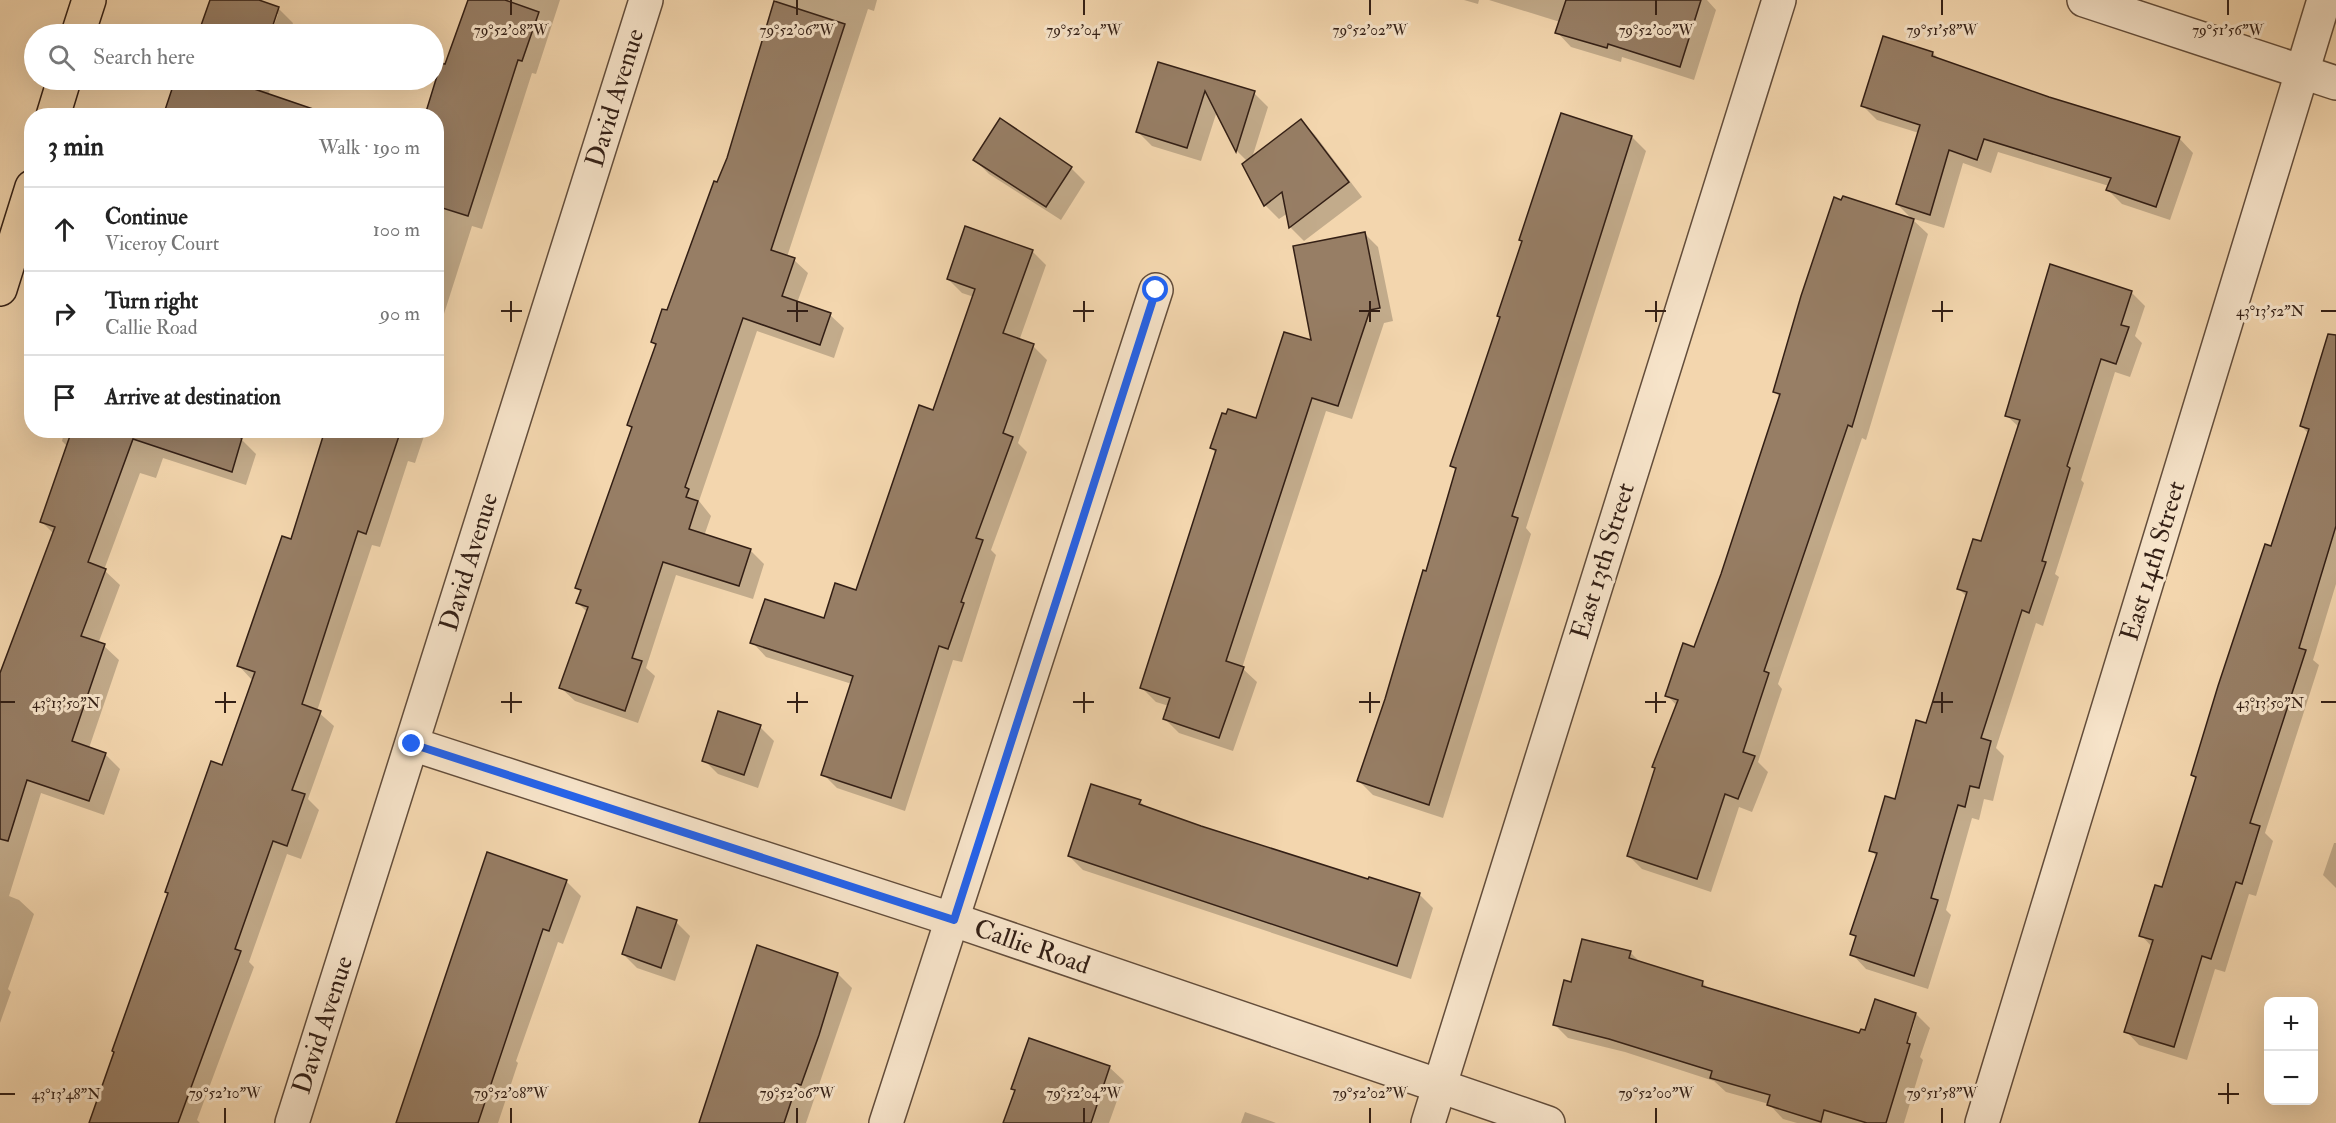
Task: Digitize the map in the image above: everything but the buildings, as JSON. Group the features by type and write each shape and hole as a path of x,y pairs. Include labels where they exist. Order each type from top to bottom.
{"main road":[{"path":"81,24 89,0"},
{"path":"55,108 61,90"},
{"path":"0,289 24,212"}],"street":[{"name":"David Avenue","path":"292,1123 646,0"},
{"name":"East 13th Street","path":"1428,1123 1779,0"},
{"path":"2084,0 2336,83"},
{"name":"East 14th Street","path":"1982,1123 2324,0"},
{"path":"886,1123 954,920 1156,290"},
{"name":"Callie Road","path":"412,744 954,920 1548,1123"}],"route":[{"path":"412,744 954,920 1156,290"}]}
